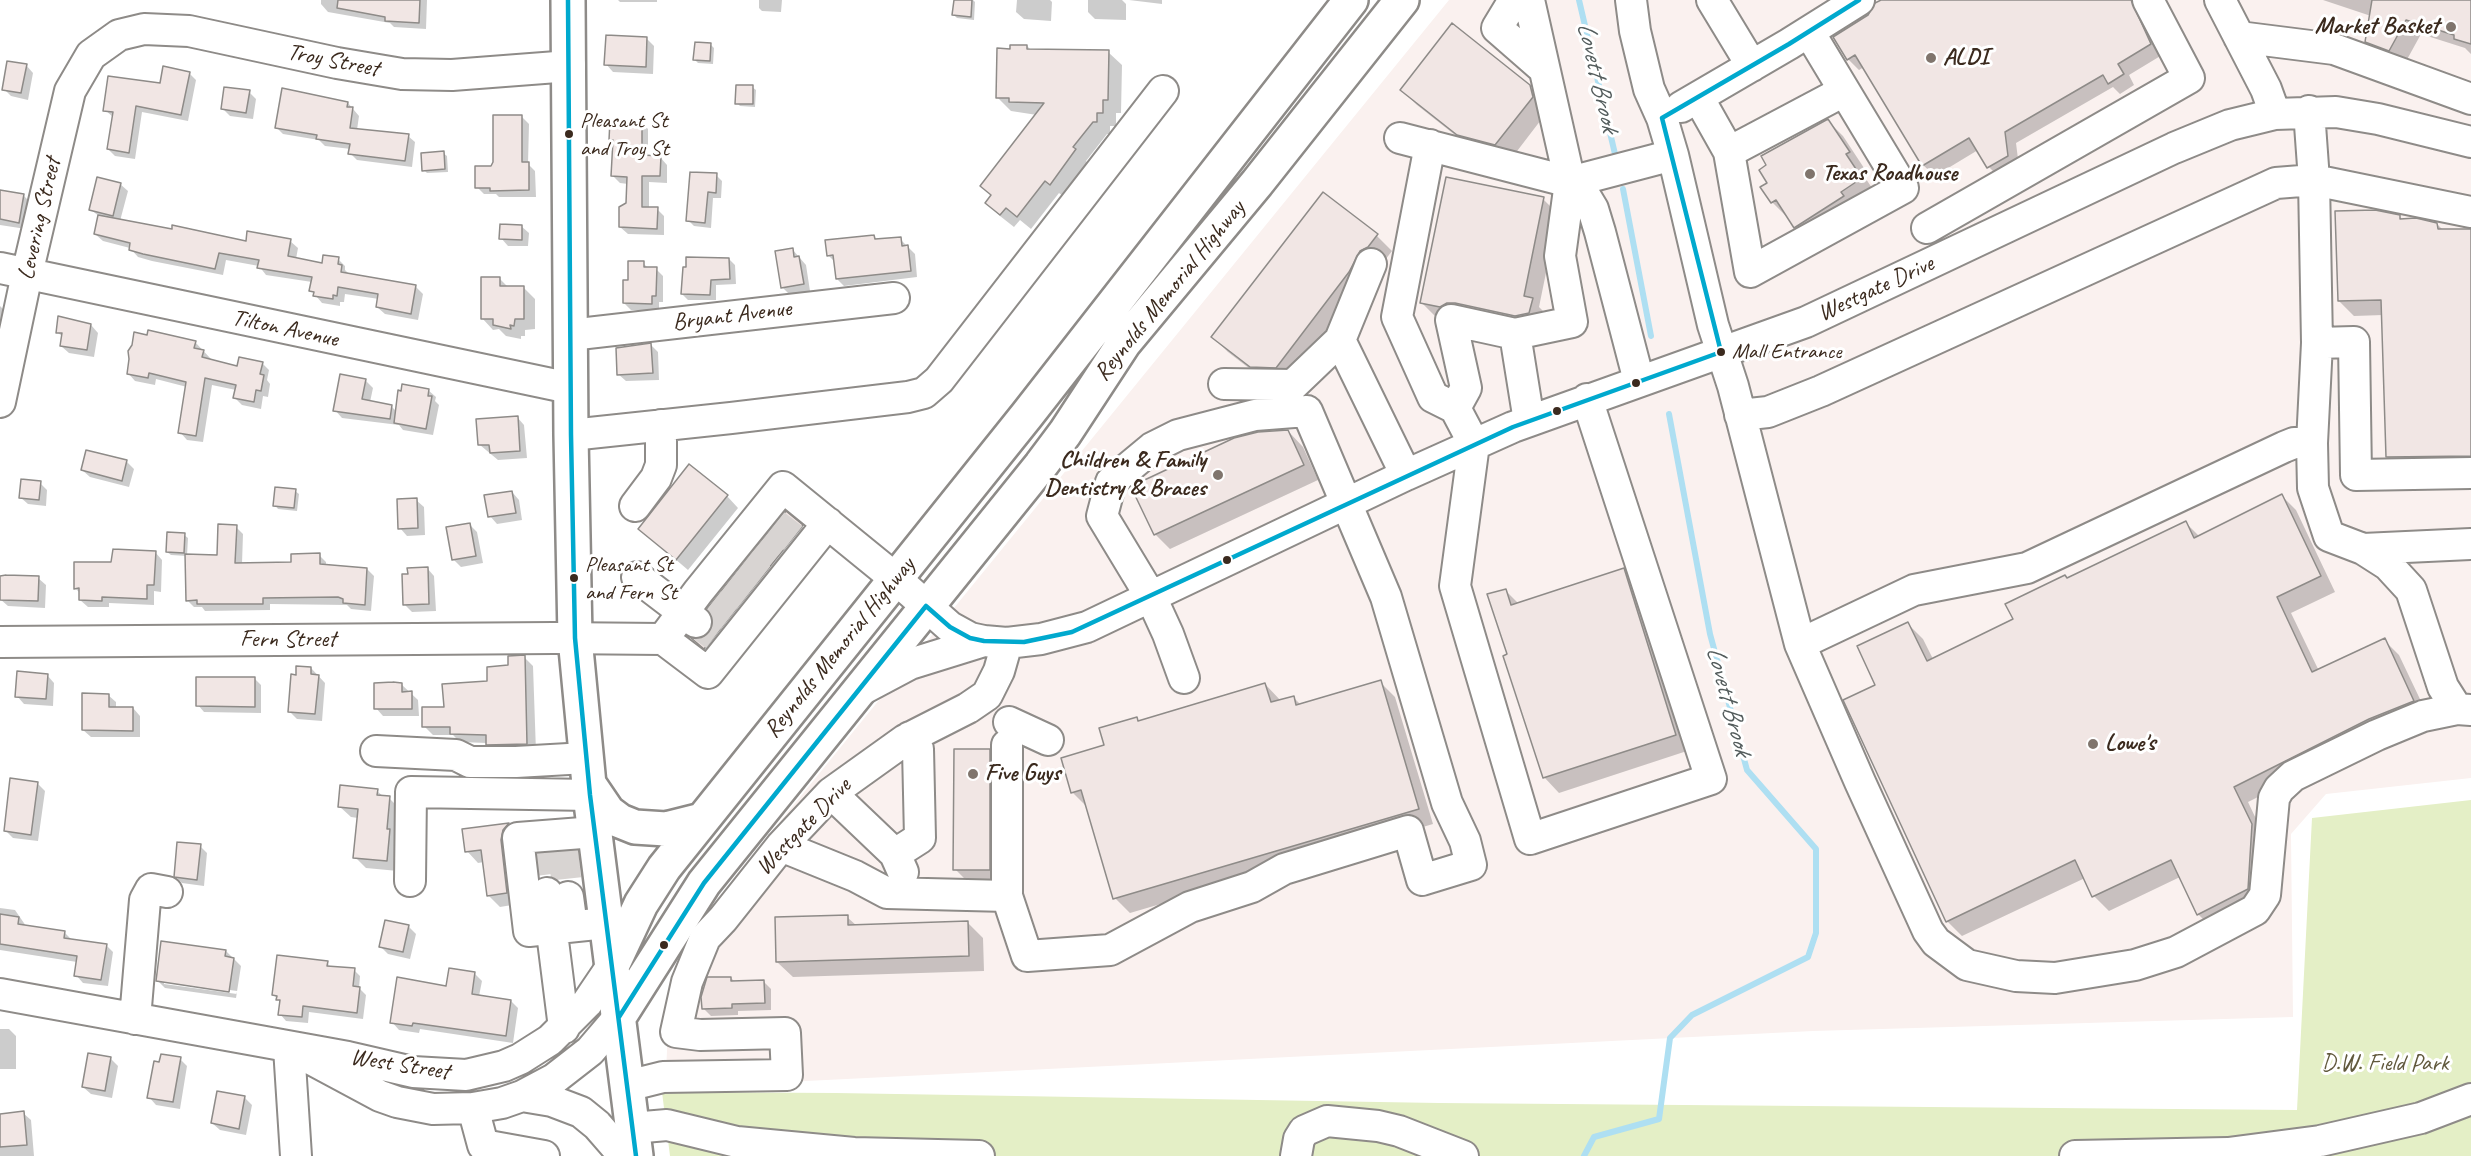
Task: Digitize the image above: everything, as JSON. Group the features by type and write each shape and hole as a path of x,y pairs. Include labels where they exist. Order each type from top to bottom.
{"main road":[{"path":"568,0 570,388 575,638 588,779 627,1086 631,1147"},
{"name":"Reynolds Memorial Highway","path":"612,966 646,895 702,820 1148,262 1351,0"},
{"name":"Reynolds Memorial Highway","path":"619,1017 699,890 1057,443 1124,343 1257,183 1402,0"},
{"path":"588,779 608,812 620,821 635,827 666,829 702,820"}],"street":[{"path":"1514,0 1497,28 1544,69"},
{"path":"1455,408 1466,388 1451,320 1515,334 1572,321 1560,256 1570,182 1529,0"},
{"path":"1631,0 1635,32 1649,89 1662,118 1673,155 1721,352 1740,415 1800,644 1860,782 1928,931 1936,942 1968,965 2016,976 2055,978 2134,965 2176,952 2255,910 2265,895 2274,798 2279,789 2293,776 2377,735 2423,716 2464,710"},
{"path":"1712,0 1752,66"},
{"path":"1662,118 1859,0"},
{"path":"1927,228 2190,78 2148,0"},
{"path":"2220,0 2276,114"},
{"name":"Troy Street","path":"103,46 119,35 144,29 189,31 337,63 402,74 461,75 570,66"},
{"path":"1809,32 1944,258"},
{"path":"2240,37 2334,50 2471,99"},
{"name":"Levering Street","path":"0,402 13,271 70,92 91,55 103,46"},
{"path":"571,435 896,399 924,393 939,380 1163,91"},
{"path":"1729,152 1844,91"},
{"path":"1698,97 1729,152 1750,272 1903,188"},
{"name":"Westgate Drive","path":"745,580 783,487 896,579 950,627 970,638 996,642 1041,639 1072,632 1474,444 1587,399 1816,317 2195,139 2238,122 2276,114 2309,111 2355,115 2471,142"},
{"path":"2309,111 2314,180 2317,343 2312,443 2313,488 2329,536 2363,549 2388,565 2410,590 2443,687 2464,710"},
{"path":"1400,138 1570,182 1584,194 1593,209 1639,381"},
{"path":"1430,146 1397,317 1433,397 1455,408 1474,444 1455,586 1530,839 1711,779 1587,399"},
{"path":"1570,182 1673,155"},
{"path":"1740,415 1768,412 1821,391 2276,183 2314,180 2471,212"},
{"path":"1224,384 1293,385 1340,340 1371,264"},
{"name":"Tilton Avenue","path":"13,271 570,388"},
{"name":"Bryant Avenue","path":"570,335 894,298"},
{"path":"1515,334 1529,421"},
{"path":"1340,340 1406,475"},
{"path":"2317,343 2354,342 2356,475 2471,473"},
{"path":"1184,678 1151,597 1102,516 1111,482 1152,448 1178,435 1255,415 1307,411 1386,597 1447,803 1465,841 1471,865 1422,880 1408,831"},
{"path":"635,506 656,478 661,465 661,425"},
{"path":"1800,644 1914,591 2027,568 2284,447 2294,443 2312,443"},
{"path":"745,580 708,673 663,639 745,580 828,523"},
{"path":"2363,549 2471,544"},
{"path":"637,577 745,580"},
{"name":"Fern Street","path":"0,642 663,639"},
{"name":"Westgate Drive","path":"627,1086 663,1077 787,1075 785,1033 700,1035 676,1032 687,982 705,938 781,846 831,793 875,759 910,737 968,708 987,695 996,678 996,642"},
{"path":"856,693 910,664 996,642"},
{"path":"1048,740 1008,733 1007,896 1027,956 1110,950 1190,907 1252,887 1284,869 1454,818"},
{"path":"895,854 920,838 918,749 910,737"},
{"path":"376,751 456,755 470,762 516,762 588,779"},
{"path":"410,881 411,792 588,779"},
{"path":"831,793 895,854 912,894"},
{"path":"595,832 552,841 518,838 529,931 606,922"},
{"path":"781,846 855,876 888,893 1007,896"},
{"path":"135,1019 145,900 151,889 167,892"},
{"path":"557,895 561,927 564,1028"},
{"name":"West Street","path":"0,994 413,1072 466,1075 504,1066 536,1050 564,1028 588,1003 612,966"},
{"name":"West Street","path":"290,1048 380,1096 397,1102 432,1109 473,1108 502,1103 522,1096 554,1079 581,1060 619,1017"},
{"path":"290,1048 296,1156"},
{"path":"522,1096 552,1101 581,1112 631,1147 667,1125 737,1142 854,1154 979,1156"},
{"path":"2075,1156 2228,1153 2320,1141 2421,1118 2471,1099"},
{"path":"473,1108 478,1151 544,1156"},
{"path":"1296,1156 1299,1139 1304,1131 1328,1121 1378,1126 1399,1131 1463,1156"}],"shaded area":[{"path":"1449,0 2471,0 2471,778 2326,794 2291,834 2293,1017 1813,1031 665,1088 670,996 707,921 783,818"}],"green space":[{"name":"D.W. Field Park","path":"2471,800 2471,1156 670,1156 662,1092 1439,1103 2297,1110 2312,818"}],"building":[{"path":"338,0 420,0 419,23 385,21 385,17 337,8"},
{"path":"954,0 972,0 971,17 952,15"},
{"path":"1881,0 2131,0 2151,44 2118,64 2124,74 2108,84 2103,75 2005,132 2008,156 1987,168 1969,138 1922,166 1855,55 1847,60 1833,37 1868,15 1875,3"},
{"name":"Market Basket","path":"2372,0 2471,0 2471,44 2454,39 2454,35 2406,20 2389,51 2365,42"},
{"path":"1452,23 1530,85 1533,97 1495,145 1457,135 1400,90"},
{"path":"606,35 647,37 646,67 604,65"},
{"path":"695,42 711,43 710,61 693,60"},
{"path":"1010,45 1027,45 1027,49 1109,50 1108,100 1103,100 1103,113 1097,113 1097,122 1093,122 1073,147 1076,149 1050,185 1045,181 1017,217 1006,208 1000,215 985,203 991,195 980,186 1044,103 1009,102 1009,98 996,98 997,48 1010,49"},
{"path":"7,61 27,64 21,93 2,90"},
{"path":"163,66 190,72 181,115 136,106 129,153 107,149 113,112 103,111 108,76 160,83"},
{"path":"736,85 753,85 753,104 735,104"},
{"path":"224,87 250,90 246,113 221,109"},
{"path":"282,88 348,102 347,107 353,107 350,128 409,134 405,161 348,154 350,144 316,139 317,135 275,128"},
{"path":"493,115 522,115 522,162 529,162 529,190 490,191 490,188 475,188 475,166 491,166 493,162"},
{"name":"Texas Roadhouse","path":"1828,119 1850,152 1846,154 1862,178 1841,192 1844,196 1794,228 1776,200 1771,203 1760,187 1767,183 1759,170 1766,165 1761,156"},
{"path":"610,120 642,120 642,155 661,156 660,176 642,176 642,207 658,207 657,229 619,227 619,207 626,203 627,177 611,176 613,140 609,140"},
{"path":"444,151 445,169 422,171 421,153"},
{"path":"690,172 717,173 716,193 708,192 705,223 686,221"},
{"path":"97,177 121,183 113,216 89,210"},
{"path":"1446,177 1544,197 1524,296 1533,298 1529,313 1515,316 1455,303 1447,303 1440,307 1420,303"},
{"path":"0,190 24,194 19,223 0,219"},
{"path":"1323,192 1378,234 1368,247 1360,251 1349,272 1276,368 1250,367 1211,337"},
{"path":"2375,210 2400,215 2400,219 2416,218 2437,223 2438,229 2471,229 2471,456 2386,457 2381,300 2338,301 2335,211"},
{"path":"98,215 172,229 172,225 246,241 247,231 291,239 288,256 322,263 323,255 339,257 338,264 342,265 341,272 416,285 411,314 376,307 378,294 338,287 337,296 333,295 333,299 313,296 314,292 309,291 312,277 257,268 259,260 219,253 215,269 129,250 130,243 94,234"},
{"path":"500,224 522,225 522,240 499,239"},
{"path":"874,235 875,239 901,237 902,246 908,245 911,271 836,279 833,255 827,256 825,240"},
{"path":"793,248 794,257 799,256 804,284 781,288 775,251"},
{"path":"686,257 729,258 730,279 711,280 710,295 681,294"},
{"path":"628,261 644,261 644,267 657,267 656,296 652,296 652,304 623,303 623,280 628,280"},
{"path":"481,277 500,277 500,286 524,286 524,319 515,319 514,326 510,325 511,329 493,325 493,319 481,319"},
{"path":"58,316 91,324 87,350 60,346 62,333 56,333"},
{"path":"148,330 196,341 194,348 204,350 202,357 237,366 239,357 263,362 260,374 264,375 261,391 256,390 254,402 233,398 236,385 205,378 196,436 178,433 186,382 149,373 148,378 127,374 128,351 132,345 134,332 147,335"},
{"path":"651,343 653,373 617,375 616,348"},
{"path":"340,374 366,379 362,399 392,405 390,419 333,411"},
{"path":"402,384 429,389 428,396 432,396 426,429 394,423 398,390 401,391"},
{"path":"518,416 520,451 490,453 489,445 478,445 476,419"},
{"name":"Children & Family Dentistry & Braces","path":"1288,430 1304,465 1154,535 1131,487 1234,438 1258,432"},
{"path":"86,450 127,460 122,481 81,470"},
{"path":"689,464 728,495 676,560 638,529"},
{"path":"21,479 41,481 39,500 19,498"},
{"path":"275,487 296,489 294,508 273,506"},
{"path":"512,491 516,513 488,517 484,495"},
{"name":"Lowe's","path":"2282,494 2321,576 2277,597 2312,672 2385,638 2414,701 2369,719 2234,787 2252,824 2248,889 2197,915 2171,860 2092,897 2075,860 1946,922 1843,700 1875,685 1857,646 1908,622 1927,661 2013,619 2005,604 2065,575 2067,578 2186,521 2194,538"},
{"path":"417,498 418,528 398,529 397,499"},
{"path":"786,511 803,525 704,649 690,637 702,638 709,633 713,624 712,616 707,609"},
{"path":"470,523 476,556 452,560 446,527"},
{"path":"218,524 237,525 235,563 291,562 291,554 320,553 320,564 367,568 365,605 343,603 343,599 338,597 263,598 263,604 197,604 197,600 186,601 185,554 217,555"},
{"path":"167,532 185,533 184,553 166,552"},
{"path":"113,549 156,551 154,585 147,585 147,599 102,597 102,601 79,600 79,588 74,589 74,562 111,562"},
{"path":"428,567 429,604 403,605 402,574 408,574 407,568"},
{"path":"1624,568 1676,735 1543,778 1503,656 1507,654 1487,594 1506,589 1511,605"},
{"path":"0,576 39,576 38,601 0,600"},
{"path":"525,655 527,744 486,745 486,735 450,734 450,727 422,727 422,707 444,707 442,684 487,681 487,667 508,665 508,656"},
{"path":"296,666 311,667 311,674 319,675 315,714 288,712 291,674 296,675"},
{"path":"17,671 48,674 46,699 15,697"},
{"path":"196,677 255,677 255,707 196,706"},
{"path":"1381,680 1419,809 1113,899 1081,790 1071,793 1061,758 1104,745 1099,728 1137,717 1138,721 1265,683 1271,702 1294,696 1296,705"},
{"path":"374,683 402,683 402,692 412,691 412,709 374,709"},
{"path":"82,693 109,694 109,707 133,707 133,731 82,730"},
{"path":"954,749 990,749 990,870 953,870"},
{"path":"10,778 38,782 31,835 4,831"},
{"path":"340,785 378,789 377,795 390,796 387,861 353,858 358,809 338,807"},
{"path":"509,823 503,830 501,840 507,893 487,896 481,850 465,852 462,829"},
{"path":"177,842 201,844 197,880 174,877"},
{"path":"0,914 19,917 18,924 65,931 64,938 107,944 101,980 74,976 77,956 0,944"},
{"path":"848,915 848,925 968,921 969,956 776,962 775,917"},
{"path":"385,920 409,925 403,952 379,947"},
{"path":"161,941 226,950 225,956 234,958 229,992 156,981"},
{"path":"277,955 328,961 327,966 355,968 353,986 360,987 357,1013 303,1006 302,1017 278,1015 280,1000 276,1000 277,996 272,995"},
{"path":"449,968 475,972 472,994 511,1000 506,1036 413,1023 412,1026 390,1023 397,977 446,986"},
{"path":"707,977 731,977 731,981 764,980 765,1003 732,1004 732,1008 702,1009 701,997"},
{"path":"88,1053 111,1057 105,1091 82,1087"},
{"path":"161,1054 181,1057 173,1102 147,1098 154,1061 159,1062"},
{"path":"217,1091 245,1096 239,1129 211,1123"},
{"path":"24,1111 27,1145 0,1147 0,1114"}],"waterway":[{"name":"Lovett Brook","path":"1579,0 1615,154"},
{"name":"Lovett Brook","path":"1623,189 1651,336"},
{"name":"Lovett Brook","path":"1584,1156 1594,1137 1659,1119 1670,1038 1692,1015 1808,957 1816,933 1816,849 1747,770 1710,634 1669,414"}],"tunnel":[{"path":"775,524 793,538"},
{"path":"759,544 776,558"},
{"path":"743,564 761,578"},
{"path":"728,583 746,597"},
{"path":"712,603 730,617"},
{"path":"696,622 715,636"},
{"path":"541,845 547,893"},
{"path":"563,849 568,897"}],"transit line":[{"path":"568,0 575,638 590,795 636,1156"},
{"path":"619,1017 704,883 926,606 950,627 970,638 984,641 1024,642 1072,632 1513,427 1721,352 1662,118 1859,0"}],"place":[{"name":"Market Basket","path":"2451,27"},
{"name":"ALDI","path":"1931,58"},
{"name":"Pleasant St and Troy St","path":"569,134"},
{"name":"Texas Roadhouse","path":"1810,174"},
{"name":"Mall Entrance","path":"1721,352"},
{"name":"Children & Family Dentistry & Braces","path":"1218,475"},
{"name":"Pleasant St and Fern St","path":"574,578"},
{"name":"Lowe's","path":"2093,744"},
{"name":"Five Guys","path":"973,774"}]}
